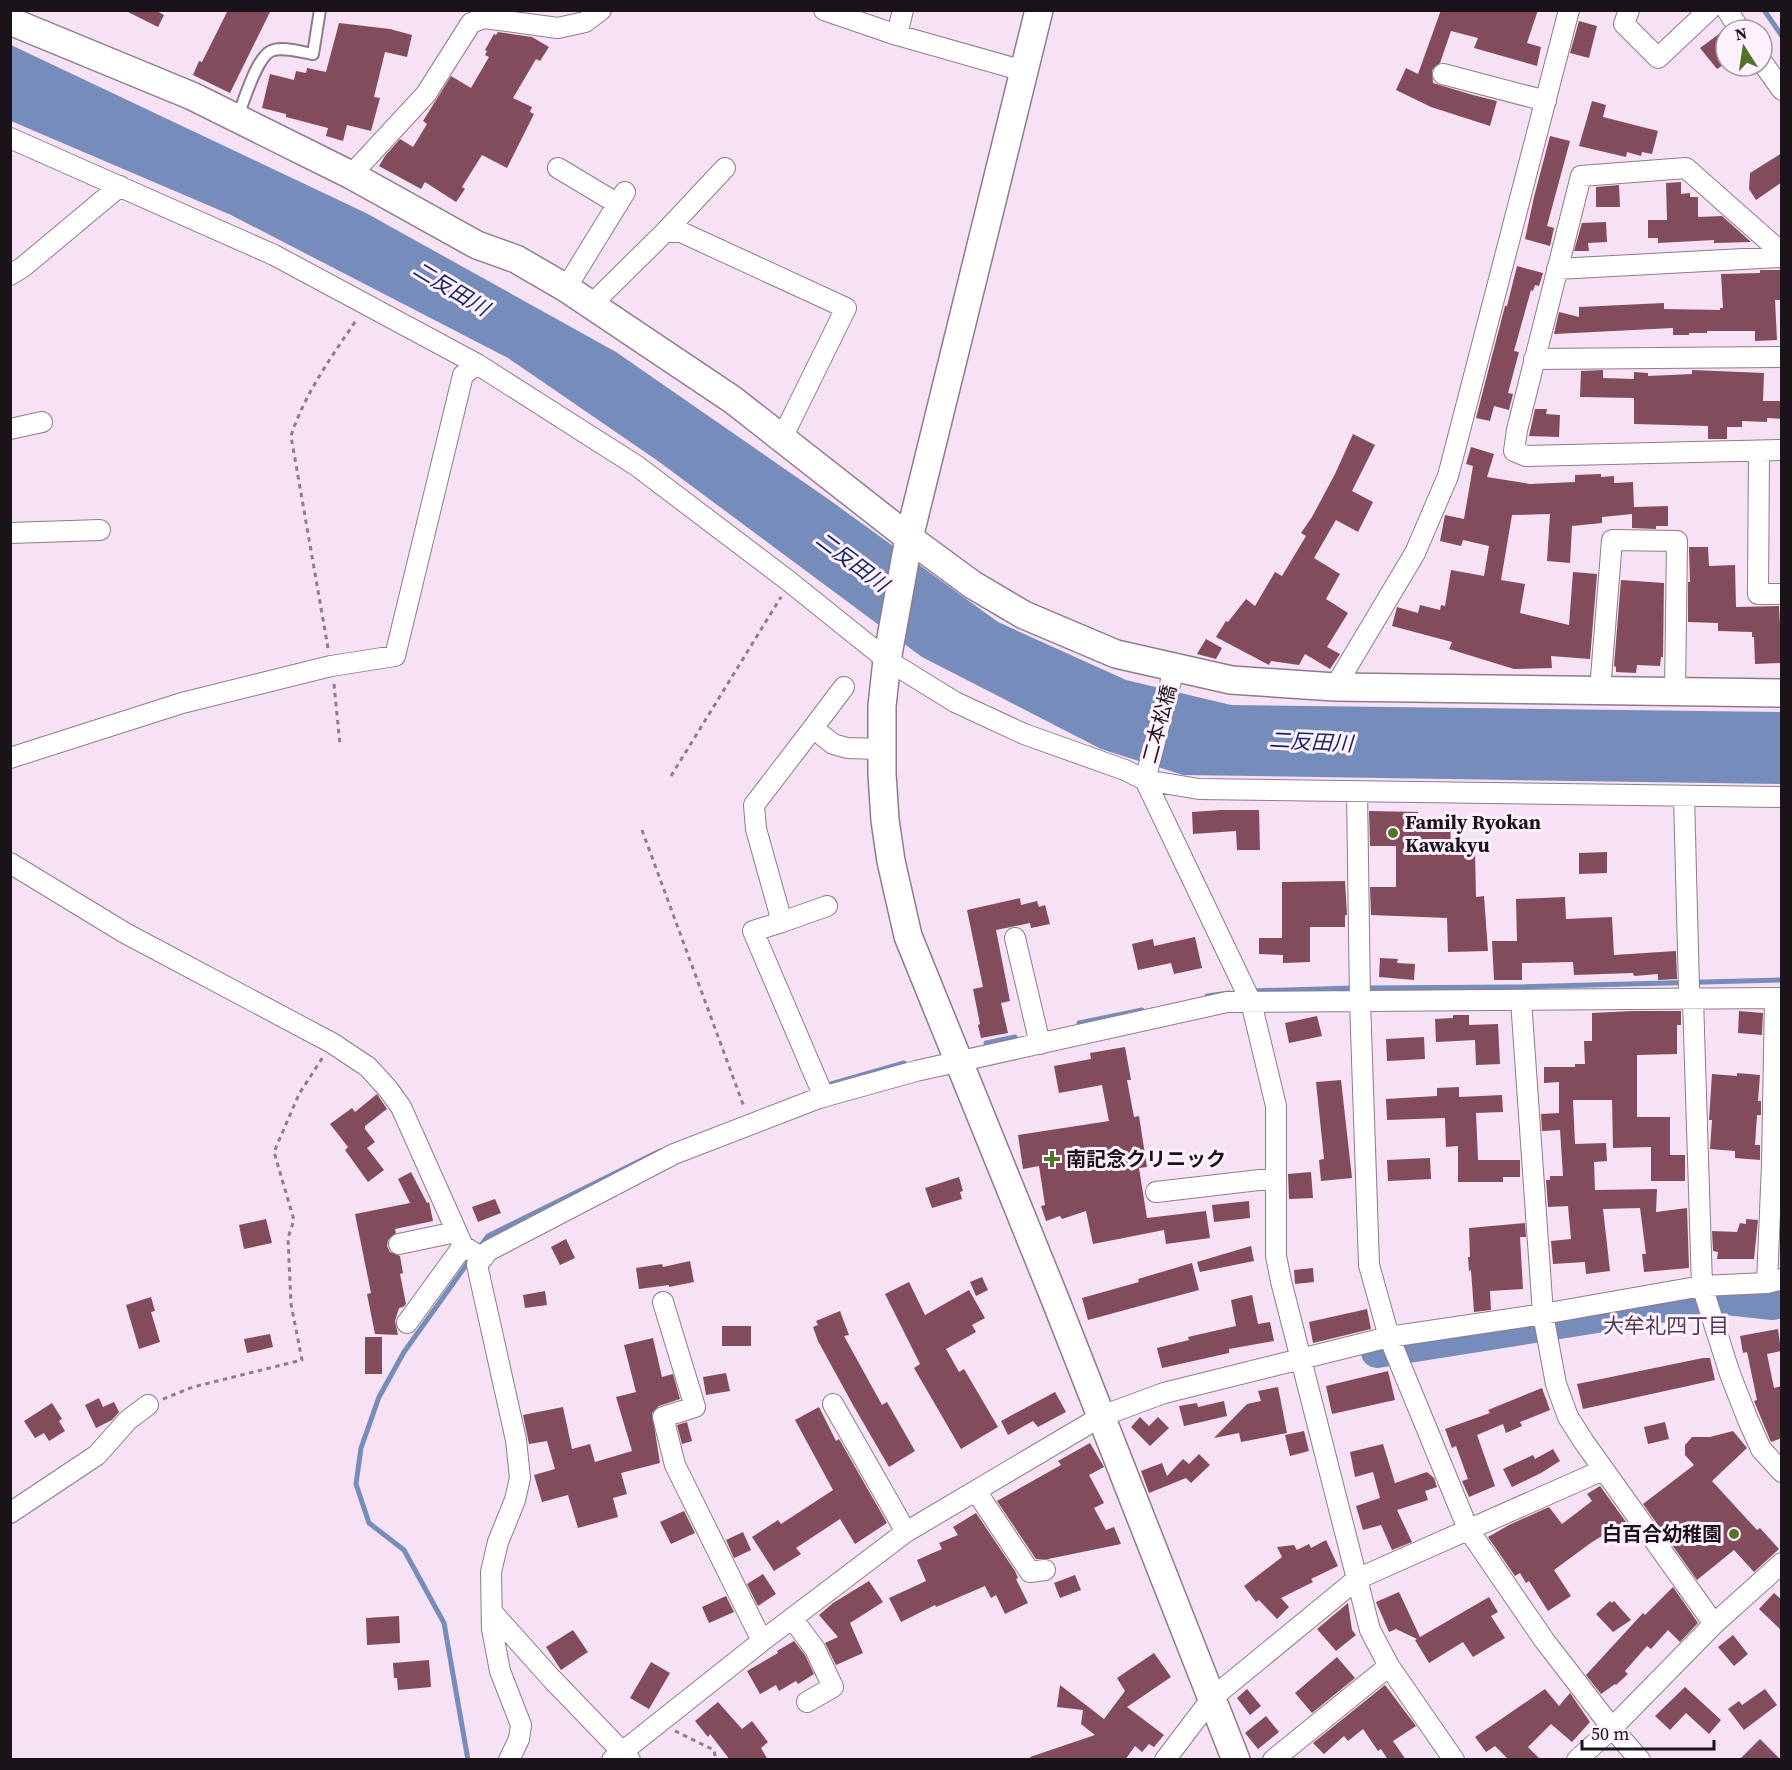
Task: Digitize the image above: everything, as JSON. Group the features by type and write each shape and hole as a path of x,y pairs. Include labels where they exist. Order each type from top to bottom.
{"street":[{"path":"351,175 426,94 471,23 484,18 558,28 585,22 601,10"},
{"path":"824,10 897,36 1024,71"},
{"path":"897,36 903,10"},
{"path":"1039,10 909,538 887,660 882,706 881,749 884,809 891,861 905,925 1102,1416 1236,1760"},
{"path":"1335,687 1415,553 1448,476 1569,10"},
{"path":"1629,10 1623,24 1658,58 1709,10"},
{"path":"10,21 192,96 351,175 477,245 516,260 566,288 733,400 909,538 973,585 1024,615 1116,654 1174,669 1231,680 1335,687 1782,693"},
{"path":"1443,74 1546,101"},
{"path":"10,138 274,255 477,364 637,466 790,582 887,660 955,702 1024,734 1125,770 1145,780 1199,789 1782,797"},
{"path":"558,168 622,198 566,288"},
{"path":"591,305 665,232 725,168"},
{"path":"1782,255 1686,168 1581,176 1534,359 1514,451 1526,456 1782,450"},
{"path":"10,275 23,267 120,186"},
{"path":"665,232 681,232 846,308 782,438"},
{"path":"1557,269 1782,255"},
{"path":"1534,359 1782,357"},
{"path":"10,758 182,703 332,666 395,656 463,375 477,364"},
{"path":"10,429 42,422"},
{"path":"1759,451 1758,594 1782,594"},
{"path":"10,533 100,530"},
{"path":"1600,690 1612,540 1677,541 1675,692"},
{"name":"二本松橋","path":"1145,780 1174,669"},
{"path":"782,921 756,830 753,806 844,687"},
{"path":"813,728 833,744 847,748 881,749"},
{"path":"1145,780 1247,993 1276,1106 1276,1256 1300,1360 1370,1630 1389,1666 1454,1760"},
{"path":"1357,791 1360,993 1369,1265 1392,1345 1468,1529 1544,1640 1612,1728 1640,1760"},
{"path":"1684,796 1690,988 1705,1295 1730,1374 1748,1420 1761,1449 1782,1472"},
{"path":"10,863 125,933 332,1043 368,1067 401,1107 459,1239 483,1258"},
{"path":"824,1097 753,931 827,906"},
{"path":"1015,938 1040,1044"},
{"path":"492,1612 622,1757 657,1723 906,1533 1102,1416 1164,1393 1300,1360 1705,1295 1774,1281 1772,1165 1779,998 1690,988 1521,1000 1360,993 1247,993 1227,1002 916,1071 824,1097 674,1154 488,1251 477,1265 516,1440 520,1478 515,1500 498,1542 491,1572 492,1629 500,1671 520,1725 519,1739 509,1760"},
{"path":"1521,1000 1544,1321 1556,1384 1568,1417 1603,1470 1714,1624"},
{"path":"1156,1192 1276,1178"},
{"path":"399,1244 459,1239"},
{"path":"407,1323 459,1239"},
{"path":"663,1302 695,1407 663,1417 675,1465 762,1641"},
{"path":"833,1404 906,1533"},
{"path":"10,1513 97,1455 128,1420 148,1405"},
{"path":"1165,1760 1212,1698 1357,1579 1603,1470"},
{"path":"976,1491 1030,1572 1045,1570"},
{"path":"1577,1760 1612,1728 1714,1624 1782,1563"},
{"path":"792,1618 815,1649 833,1687 807,1702"},
{"path":"1273,1760 1389,1666"}],"lane":[{"path":"237,118 261,58 270,51 279,49 313,54 320,10"}],"path":[{"path":"340,745 332,666 291,436 299,412 325,365 367,305"},
{"path":"671,776 790,582"},
{"path":"642,830 750,1124"},
{"path":"148,1405 193,1387 302,1360 291,1305 288,1238 294,1220 274,1152 299,1094 332,1043"},
{"path":"657,1723 714,1750 716,1760"}],"water":[{"name":"二反田川","path":"11,45 366,213 616,352 831,501 998,622 1126,680 1231,705 1781,712 1781,784 1183,775 1101,749 922,657 658,461 508,358 231,215 11,121"}],"building":[{"path":"124,10 155,10 164,15 158,27"},
{"path":"228,10 271,10 230,93 193,75"},
{"path":"1441,10 1538,10 1527,43 1541,47 1537,66 1474,48 1478,38 1451,31 1440,63 1432,70 1433,83 1497,101 1490,126 1431,107 1396,90 1406,68 1418,74"},
{"path":"1579,21 1597,26 1589,58 1570,53"},
{"path":"339,23 390,29 412,35 407,57 385,52 374,97 380,98 371,131 347,125 343,141 326,136 328,128 262,108 270,74 294,80 296,71 306,73 307,68 326,72"},
{"path":"498,32 532,37 549,47 540,61 536,59 513,98 532,107 530,112 534,114 507,168 482,155 462,187 465,189 456,202 425,182 421,189 379,166 400,139 413,147 427,124 423,121 451,76 471,88 489,57 485,55 487,51 485,50 494,34"},
{"path":"1714,38 1714,65 1700,48"},
{"path":"1592,101 1606,105 1603,117 1658,131 1652,154 1642,152 1641,156 1627,152 1626,157 1579,146"},
{"path":"1550,136 1570,141 1547,226 1554,228 1550,246 1525,239"},
{"path":"1782,153 1782,182 1756,200 1749,189 1750,173"},
{"path":"1681,182 1681,194 1690,193 1690,197 1698,197 1698,217 1722,216 1751,242 1714,243 1714,240 1658,243 1658,238 1648,238 1648,220 1667,220 1666,183"},
{"path":"1619,185 1620,207 1596,207 1596,187"},
{"path":"1606,222 1607,242 1588,243 1589,251 1574,251 1582,223"},
{"path":"1517,266 1543,273 1539,286 1535,285 1533,291 1531,290 1514,351 1519,352 1508,393 1513,394 1509,410 1494,406 1490,421 1476,418 1505,306 1507,306"},
{"path":"1760,270 1782,270 1782,300 1775,300 1777,340 1755,341 1755,331 1707,331 1707,333 1673,335 1673,328 1554,334 1559,312 1579,317 1579,307 1664,303 1664,309 1720,310 1723,308 1721,274 1760,273"},
{"path":"1603,370 1603,378 1634,379 1634,372 1648,373 1648,376 1692,374 1692,370 1764,373 1763,401 1782,401 1782,419 1767,418 1767,422 1742,421 1742,427 1727,427 1727,439 1708,439 1708,426 1634,424 1634,398 1580,397 1581,371"},
{"path":"1535,409 1547,409 1546,414 1560,415 1559,437 1529,436"},
{"path":"1353,434 1375,445 1352,491 1373,502 1358,532 1336,520 1314,558 1340,574 1326,599 1348,613 1327,647 1340,654 1330,669 1305,654 1299,665 1271,661 1269,665 1216,637 1226,621 1228,622 1246,599 1255,606 1275,572 1282,576 1306,536 1301,533 1335,474"},
{"path":"1471,447 1494,454 1487,477 1530,484 1575,482 1575,475 1614,476 1614,483 1633,482 1634,507 1668,506 1668,526 1656,526 1656,529 1632,528 1632,514 1602,517 1602,523 1572,526 1570,563 1547,561 1550,514 1512,515 1501,580 1525,584 1520,613 1569,625 1573,572 1597,574 1590,659 1551,656 1552,668 1514,669 1449,649 1452,642 1392,626 1397,607 1418,613 1420,605 1440,610 1441,605 1445,606 1451,570 1484,576 1489,546 1463,540 1461,546 1440,541 1445,515 1464,519 1473,466 1466,464"},
{"path":"1689,547 1708,547 1709,566 1735,565 1736,607 1779,606 1782,663 1755,664 1752,632 1718,631 1718,623 1688,622"},
{"path":"1621,580 1664,583 1663,657 1661,657 1660,666 1637,665 1636,673 1616,672 1614,666"},
{"path":"1206,639 1222,648 1216,659 1197,654"},
{"path":"1259,810 1260,850 1237,850 1236,831 1193,834 1192,812"},
{"path":"1369,811 1418,812 1418,818 1450,817 1451,852 1475,852 1476,897 1484,896 1488,951 1448,952 1447,918 1371,915 1370,887 1396,887 1396,846 1370,846"},
{"path":"1607,852 1607,873 1579,874 1579,853"},
{"path":"1345,881 1347,915 1345,915 1345,927 1310,927 1310,962 1283,963 1283,955 1259,954 1259,938 1282,938 1282,882"},
{"path":"1565,897 1566,919 1612,917 1614,955 1676,951 1677,979 1658,980 1658,974 1634,976 1633,973 1574,975 1573,962 1522,963 1522,980 1494,980 1492,941 1517,941 1516,899"},
{"path":"1020,898 1021,905 1037,901 1039,907 1045,905 1050,924 1031,928 1030,923 996,930 1010,1001 1001,1003 1008,1033 981,1038 973,989 983,987 967,910"},
{"path":"1195,937 1202,968 1174,974 1171,963 1138,970 1132,944 1153,939 1154,946"},
{"path":"1380,958 1398,959 1397,963 1415,964 1414,980 1379,977"},
{"path":"1681,1011 1681,1025 1677,1025 1677,1054 1637,1055 1637,1117 1670,1117 1670,1155 1685,1155 1685,1181 1651,1181 1651,1147 1613,1148 1612,1100 1573,1100 1575,1144 1606,1143 1607,1161 1594,1162 1595,1190 1657,1189 1656,1212 1687,1208 1689,1268 1644,1272 1642,1254 1646,1254 1640,1208 1603,1209 1610,1271 1586,1274 1585,1262 1553,1264 1551,1241 1571,1239 1568,1206 1548,1207 1546,1180 1550,1180 1550,1176 1563,1176 1560,1130 1542,1131 1541,1114 1559,1113 1559,1082 1544,1083 1544,1067 1575,1067 1575,1064 1585,1064 1584,1041 1592,1041 1592,1013"},
{"path":"1739,1011 1763,1013 1762,1035 1738,1033"},
{"path":"1453,1015 1469,1015 1469,1025 1498,1024 1500,1064 1476,1065 1475,1040 1436,1042 1435,1019 1453,1018"},
{"path":"1317,1016 1322,1036 1289,1043 1285,1023"},
{"path":"1424,1037 1425,1059 1387,1061 1386,1039"},
{"path":"1125,1047 1131,1080 1127,1080 1134,1117 1139,1116 1147,1167 1139,1168 1147,1218 1206,1211 1210,1238 1166,1244 1164,1230 1093,1244 1086,1211 1062,1219 1060,1216 1046,1221 1041,1206 1045,1205 1039,1166 1023,1169 1018,1135 1109,1121 1102,1085 1059,1093 1054,1066 1091,1059 1090,1053"},
{"path":"1737,1073 1760,1075 1758,1101 1761,1101 1761,1115 1757,1115 1755,1145 1760,1145 1760,1160 1735,1158 1735,1151 1710,1149 1712,1074 1737,1076"},
{"path":"1341,1080 1352,1178 1321,1181 1319,1160 1324,1159 1316,1082"},
{"path":"1459,1087 1459,1097 1502,1095 1503,1112 1476,1113 1478,1160 1520,1160 1520,1177 1503,1177 1503,1182 1458,1182 1458,1146 1446,1147 1445,1118 1387,1120 1386,1099 1437,1096 1437,1088"},
{"path":"377,1094 387,1109 365,1126 365,1129 375,1142 367,1148 384,1170 368,1182 345,1150 348,1147 330,1124 352,1108 355,1112"},
{"path":"1430,1158 1431,1179 1388,1181 1387,1160"},
{"path":"411,1172 427,1203 429,1202 433,1221 395,1229 396,1233 388,1240 387,1246 390,1252 400,1256 403,1273 400,1274 406,1304 399,1308 395,1321 398,1335 375,1334 367,1294 371,1293 355,1214 410,1203 398,1179"},
{"path":"1311,1172 1313,1198 1289,1199 1288,1174"},
{"path":"959,1177 963,1191 960,1192 962,1199 932,1208 925,1188"},
{"path":"495,1199 501,1213 478,1222 472,1207"},
{"path":"1249,1201 1250,1218 1214,1222 1212,1205"},
{"path":"266,1219 272,1243 244,1249 239,1225"},
{"path":"1746,1219 1758,1220 1754,1259 1717,1259 1718,1252 1713,1251 1712,1231 1737,1232 1740,1223 1746,1224"},
{"path":"1525,1223 1526,1237 1520,1237 1523,1289 1490,1291 1491,1310 1474,1312 1468,1257 1470,1257 1469,1228"},
{"path":"566,1239 575,1258 560,1265 551,1247"},
{"path":"1251,1246 1254,1261 1200,1272 1197,1262"},
{"path":"690,1261 694,1282 669,1287 669,1285 639,1289 636,1268 662,1264 663,1267"},
{"path":"1192,1263 1199,1290 1088,1320 1082,1298 1139,1282 1138,1279"},
{"path":"1313,1268 1314,1282 1295,1284 1294,1270"},
{"path":"982,1277 988,1290 976,1296 970,1282"},
{"path":"909,1282 925,1315 969,1290 985,1318 972,1325 976,1332 946,1349 959,1372 964,1369 998,1427 961,1449 914,1368 920,1364 885,1294"},
{"path":"545,1291 547,1305 525,1308 523,1295"},
{"path":"1252,1295 1258,1324 1270,1322 1274,1341 1229,1349 1229,1353 1162,1368 1157,1348 1189,1340 1188,1337 1236,1326 1231,1300"},
{"path":"151,1297 155,1311 151,1312 160,1342 139,1349 126,1305"},
{"path":"1367,1309 1371,1329 1313,1343 1309,1322"},
{"path":"840,1311 849,1335 844,1336 882,1405 887,1402 915,1451 889,1467 818,1341 813,1327 818,1325 816,1321"},
{"path":"722,1326 751,1326 751,1346 722,1346"},
{"path":"1778,1329 1781,1351 1767,1354 1774,1388 1782,1386 1782,1438 1771,1442 1754,1401 1757,1400 1747,1352 1743,1353 1740,1336"},
{"path":"270,1334 273,1347 247,1353 244,1339"},
{"path":"365,1337 382,1337 382,1374 365,1374"},
{"path":"653,1338 662,1377 673,1374 680,1399 659,1406 652,1413 660,1463 621,1473 627,1494 613,1498 618,1517 578,1528 568,1495 542,1502 534,1475 555,1469 547,1441 529,1444 523,1415 563,1407 572,1449 590,1444 595,1462 632,1451 616,1397 636,1392 624,1345"},
{"path":"1710,1358 1715,1380 1583,1409 1577,1384"},
{"path":"1388,1371 1395,1400 1332,1414 1326,1386"},
{"path":"726,1373 730,1391 706,1395 703,1377"},
{"path":"1278,1387 1287,1433 1241,1442 1239,1433 1214,1438 1247,1404 1261,1401 1258,1391"},
{"path":"1542,1388 1550,1410 1520,1422 1522,1426 1506,1433 1503,1424 1477,1435 1495,1486 1469,1497 1462,1481 1468,1479 1456,1446 1452,1448 1445,1429 1490,1413 1488,1410"},
{"path":"1055,1392 1066,1412 1038,1427 1033,1421 1008,1435 1001,1421"},
{"path":"99,1398 103,1407 114,1402 119,1412 112,1420 96,1428 85,1405"},
{"path":"1224,1401 1227,1416 1184,1426 1179,1406 1197,1403 1198,1407"},
{"path":"52,1403 62,1419 59,1421 65,1431 49,1441 44,1433 35,1438 24,1421"},
{"path":"819,1407 836,1441 839,1439 887,1523 855,1544 840,1519 796,1548 801,1554 774,1571 752,1537 778,1520 781,1524 833,1490 795,1420"},
{"path":"1140,1417 1149,1426 1158,1417 1169,1428 1150,1446 1131,1427"},
{"path":"687,1422 692,1441 682,1444 677,1425"},
{"path":"1665,1422 1669,1439 1648,1444 1644,1427"},
{"path":"1304,1431 1309,1451 1290,1456 1285,1435"},
{"path":"1733,1431 1747,1448 1712,1481 1757,1530 1760,1528 1779,1549 1754,1572 1734,1550 1697,1580 1643,1504 1694,1465 1685,1455 1685,1445 1692,1437 1710,1437"},
{"path":"1090,1443 1104,1467 1089,1475 1104,1503 1094,1508 1106,1530 1114,1527 1121,1544 1048,1559 1036,1559 997,1501 1061,1465 1058,1461"},
{"path":"1383,1444 1395,1483 1427,1472 1434,1478 1437,1487 1425,1491 1428,1500 1397,1510 1412,1542 1392,1550 1381,1525 1363,1530 1356,1506 1380,1498 1373,1472 1355,1477 1350,1452"},
{"path":"1553,1449 1560,1461 1512,1487 1503,1469 1533,1455 1535,1459"},
{"path":"1199,1454 1210,1465 1191,1483 1186,1478 1149,1493 1141,1471 1162,1463 1167,1476 1183,1459 1189,1464"},
{"path":"1600,1486 1626,1522 1592,1542 1554,1570 1571,1596 1548,1611 1529,1581 1526,1583 1520,1573 1515,1576 1488,1537 1549,1507 1562,1524 1592,1501 1587,1494"},
{"path":"684,1511 695,1533 671,1544 660,1522"},
{"path":"976,1513 1015,1571 1018,1578 1016,1579 1028,1603 1005,1614 996,1595 991,1598 985,1586 936,1607 935,1605 901,1622 889,1598 926,1581 917,1560 942,1549 939,1543 958,1535 953,1527"},
{"path":"743,1532 751,1550 734,1558 726,1540"},
{"path":"1326,1540 1338,1566 1311,1579 1313,1582 1281,1598 1289,1607 1277,1619 1259,1600 1256,1602 1244,1586 1282,1557 1277,1547 1294,1545 1297,1550 1309,1544 1311,1548"},
{"path":"763,1574 776,1594 758,1606 747,1584"},
{"path":"1075,1575 1081,1590 1060,1598 1054,1583"},
{"path":"869,1581 883,1602 850,1623 863,1653 836,1665 825,1643 838,1637 819,1615 833,1603"},
{"path":"1673,1587 1698,1623 1680,1642 1668,1630 1651,1649 1647,1646 1625,1671 1628,1674 1601,1694 1586,1675 1643,1613 1645,1615"},
{"path":"1399,1592 1420,1637 1489,1597 1498,1612 1491,1616 1505,1638 1473,1657 1463,1642 1429,1663 1415,1640 1417,1639 1396,1629 1389,1632 1376,1602"},
{"path":"1774,1593 1782,1600 1782,1631 1759,1609"},
{"path":"726,1596 734,1612 709,1623 702,1607"},
{"path":"1610,1601 1612,1603 1614,1601 1631,1620 1613,1632 1596,1614"},
{"path":"1348,1603 1352,1630 1356,1635 1336,1651 1317,1629"},
{"path":"399,1616 400,1643 367,1645 366,1618"},
{"path":"573,1630 588,1652 561,1670 546,1647"},
{"path":"1733,1635 1748,1654 1734,1666 1718,1647"},
{"path":"794,1641 805,1655 814,1674 798,1684 796,1681 779,1691 776,1685 760,1694 747,1671"},
{"path":"1154,1653 1171,1677 1127,1707 1164,1735 1154,1747 1149,1744 1142,1752 1135,1746 1125,1760 1031,1760 1030,1757 1095,1735 1081,1724 1083,1710 1057,1707 1060,1685 1104,1719 1125,1691 1117,1678"},
{"path":"1337,1657 1355,1678 1312,1713 1295,1693"},
{"path":"429,1660 431,1687 398,1690 393,1663"},
{"path":"651,1662 670,1673 649,1709 630,1698"},
{"path":"1385,1685 1416,1726 1393,1741 1406,1760 1388,1760 1381,1749 1378,1751 1363,1729 1348,1741 1344,1736 1324,1754 1313,1743"},
{"path":"1685,1687 1721,1720 1709,1734 1686,1713 1670,1730 1655,1716"},
{"path":"1247,1689 1261,1706 1250,1715 1237,1698"},
{"path":"1545,1689 1559,1706 1570,1693 1590,1722 1572,1742 1551,1724 1528,1747 1541,1760 1509,1760 1495,1746 1486,1752 1475,1737"},
{"path":"1765,1689 1777,1705 1744,1730 1728,1709 1739,1701 1742,1705"},
{"path":"718,1702 742,1729 752,1721 768,1742 761,1748 768,1760 730,1760 710,1734 708,1737 695,1721"},
{"path":"1266,1716 1279,1732 1258,1749 1245,1733"},
{"path":"1760,1739 1781,1760 1739,1760"}],"waterway":[{"path":"1764,10 1782,36"},
{"path":"1364,988 1514,987 1782,980"},
{"path":"1250,991 1355,988"},
{"path":"1207,996 1229,993"},
{"path":"1079,1023 1142,1010"},
{"path":"986,1043 1015,1037"},
{"path":"831,1084 904,1063"},
{"path":"479,1248 488,1236 660,1151"},
{"path":"468,1760 444,1623 404,1550 369,1523 356,1484 361,1448 379,1397 404,1352 472,1257"},
{"path":"1377,1352 1717,1298 1773,1304 1782,1302"}],"place":[{"name":"Family Ryokan Kawakyu","path":"1393,833"},
{"name":"南記念クリニック","path":"1052,1159"},
{"name":"白百合幼稚園","path":"1734,1534"}],"district":[{"name":"大牟礼四丁目","path":"1666,1326"}]}
